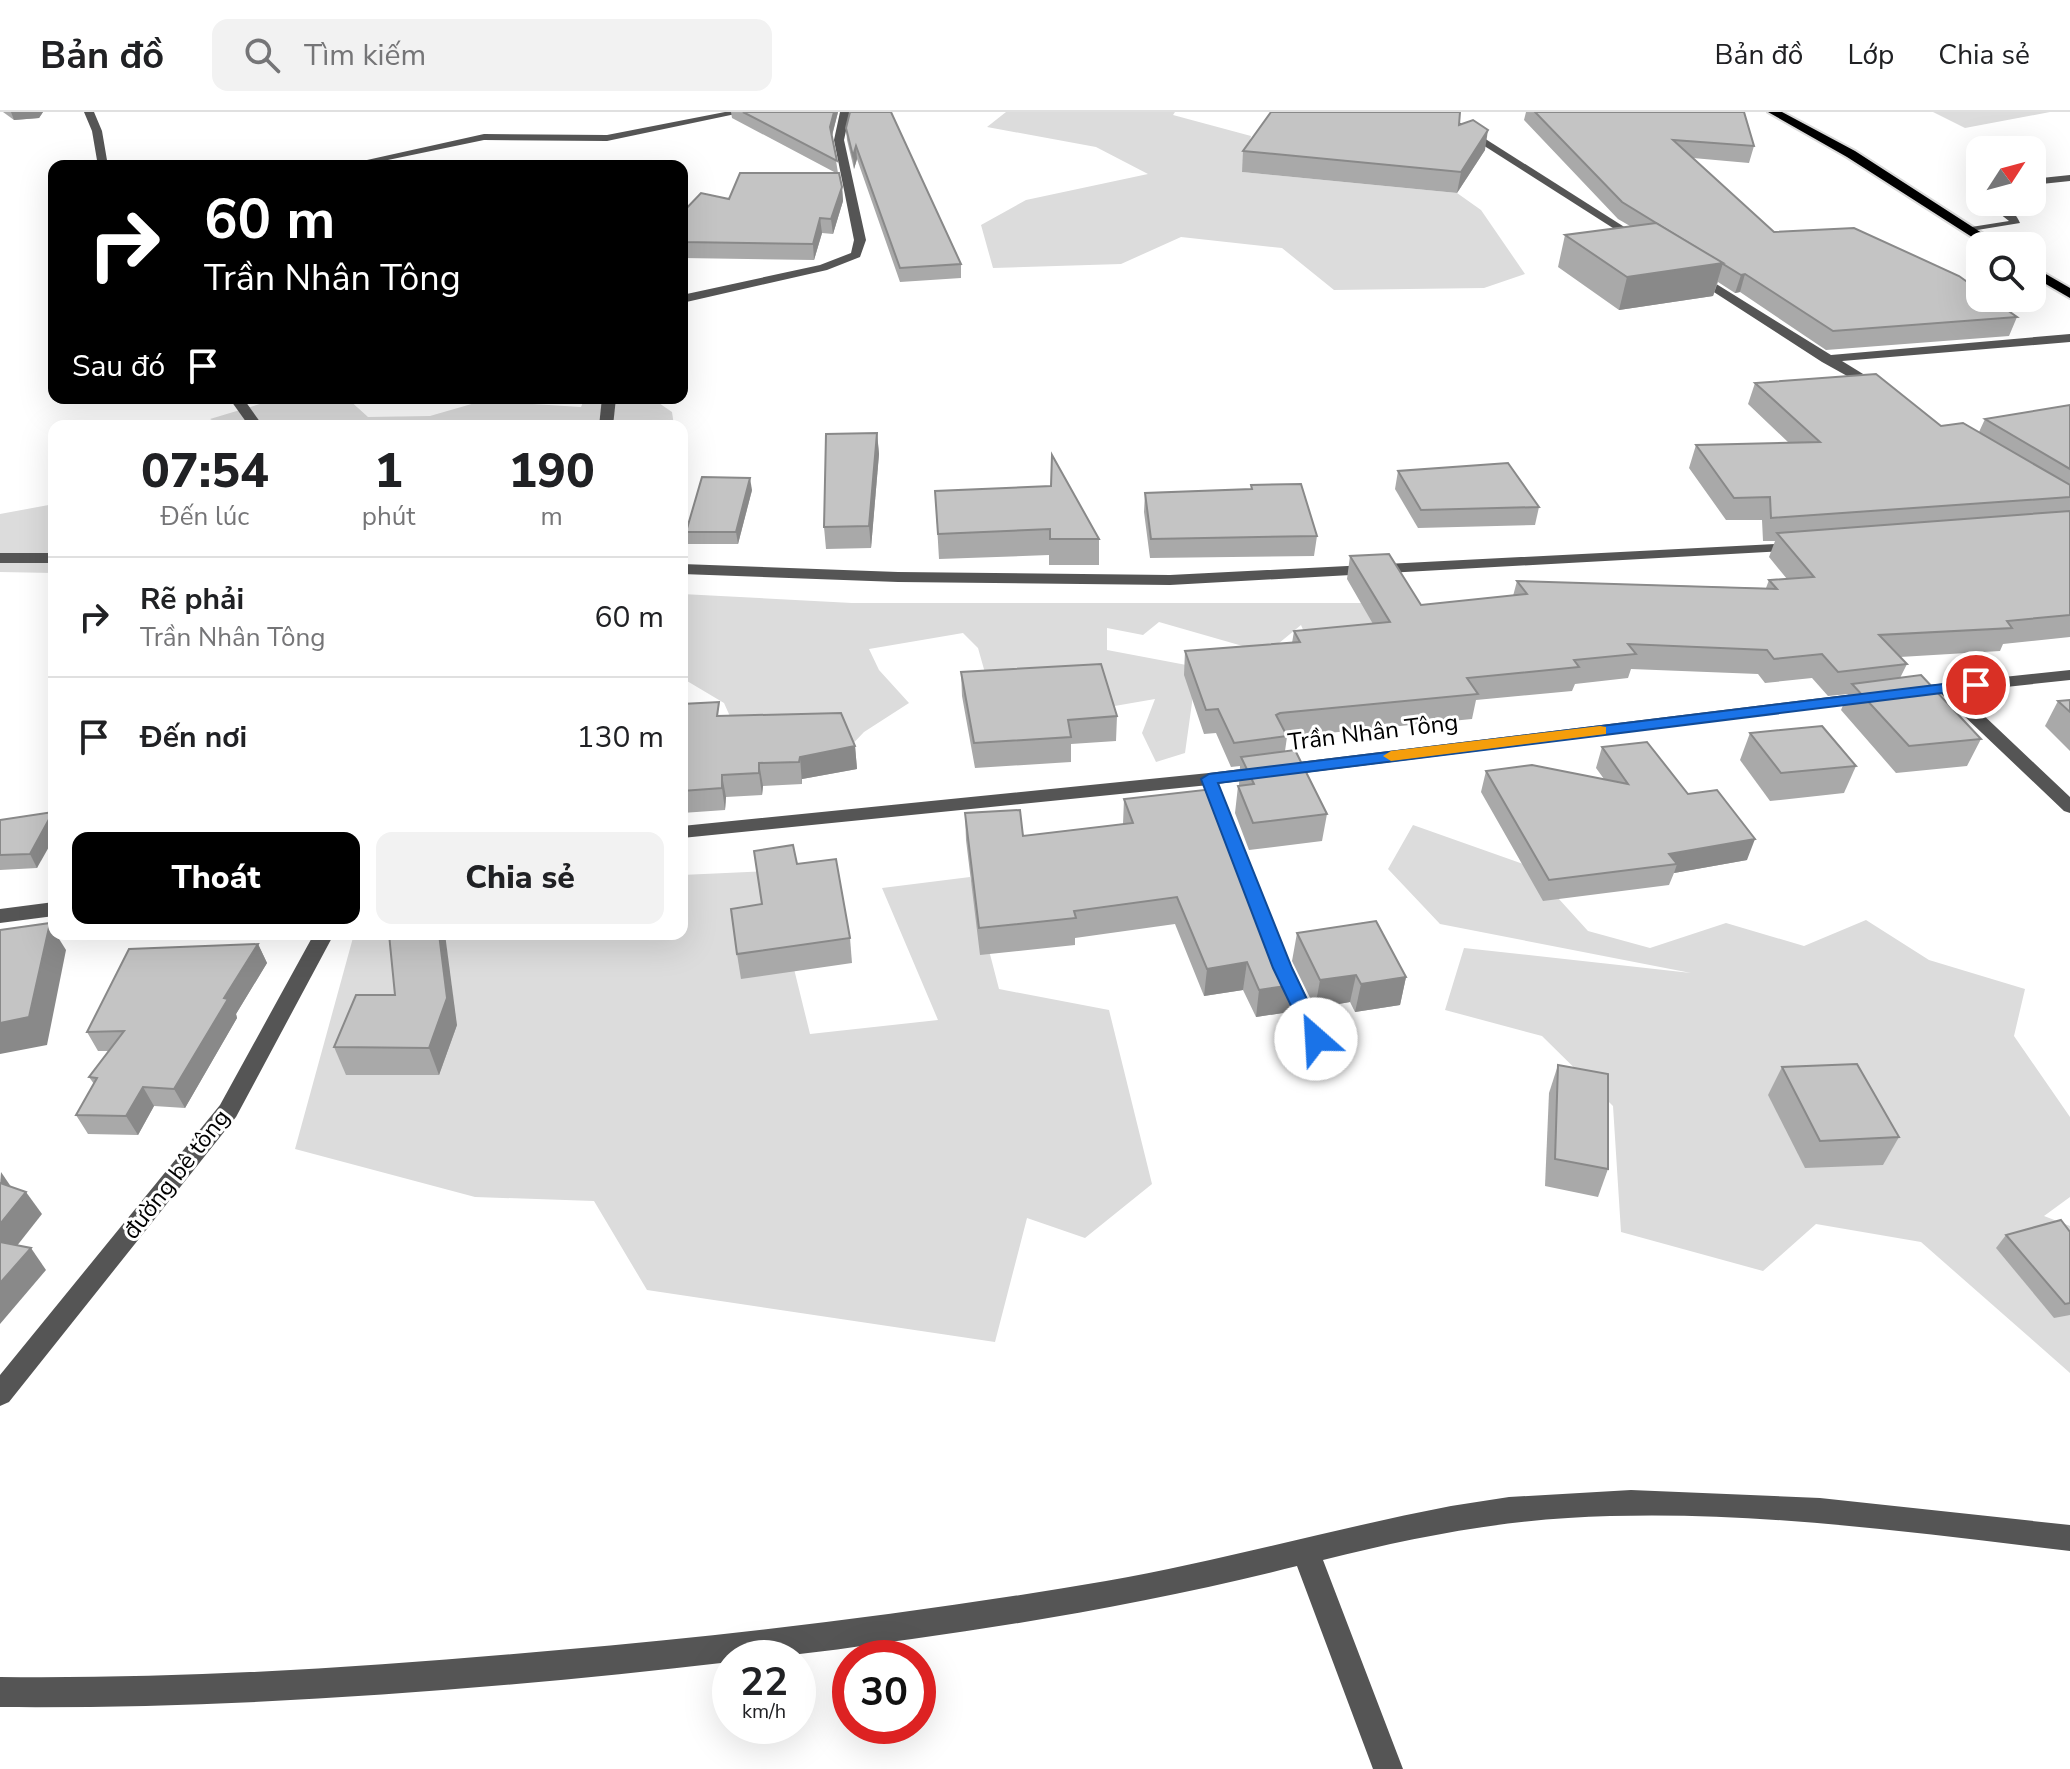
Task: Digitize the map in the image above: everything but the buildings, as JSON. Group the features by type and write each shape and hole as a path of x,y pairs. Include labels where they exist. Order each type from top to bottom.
{"highway":[{"path":"1774,112 1851,154 1972,232"},
{"path":"2046,279 2070,294"}],"street":[{"path":"89,112 97,131 102,160"},
{"path":"374,160 484,137 607,138 740,112"},
{"path":"688,298 823,268 856,255 860,240 839,140 845,112"},
{"path":"1436,112 1659,253"},
{"path":"2046,181 2070,178"},
{"path":"1969,230 2015,223 2012,216"},
{"path":"1685,269 1883,393"},
{"path":"1826,359 2070,338"},
{"path":"688,569 898,577 1170,580 1808,546"},
{"path":"0,558 48,558"},
{"name":"Trần Nhân Tông","path":"688,831 1212,786 1890,695 2070,675"},
{"path":"1945,688 2070,807"},
{"path":"0,916 48,910"},
{"path":"1271,939 1316,1039"},
{"name":"đường bê tông","path":"0,1394 228,1111 321,940"},
{"path":"0,1692 106,1694 348,1682 609,1662 935,1623 1163,1585 1481,1512 1570,1505 1680,1503 1789,1507 2070,1538"},
{"path":"1306,1552 1388,1769"}],"shaded area":[{"path":"1006,112 1175,112 1173,115 1251,136 1242,172 1457,193 1481,210 1525,274 1484,288 1334,290 1282,248 1181,237 1121,264 993,268 981,225 1026,200 1148,174 1096,147 987,127"},
{"path":"1933,112 2050,112 1965,128"},
{"path":"260,404 354,404 368,417 430,416 472,404 581,407 582,404 660,404 672,412 673,420 212,420"},
{"path":"48,505 48,573 0,572 0,514"},
{"path":"688,594 852,603 1379,603 1397,662 1315,658 1301,625 1267,653 1159,622 1143,635 1107,628 1107,650 1197,667 1185,753 1156,762 1142,733 1155,699 1080,712 989,687 978,648 963,633 869,649 879,670 909,703 864,732 844,753 737,732 724,703 688,682"},
{"path":"1413,825 1529,866 1588,931 1650,948 1726,923 1804,946 1866,920 1929,960 2025,989 2014,1036 2070,1117 2070,1197 2044,1216 2070,1226 2070,1373 1921,1242 1816,1224 1763,1271 1621,1232 1613,1106 1542,1036 1445,1010 1464,948 1691,973 1440,924 1388,869"},
{"path":"770,871 810,1034 938,1020 882,888 970,877 999,989 1109,1010 1152,1184 1085,1238 1027,1218 995,1342 647,1290 594,1201 475,1197 295,1149 352,940 688,940 688,875"}],"slow traffic":[{"path":"1391,756 1600,731"}],"route":[{"path":"1316,1039 1282,968 1209,779 1976,685"}]}
